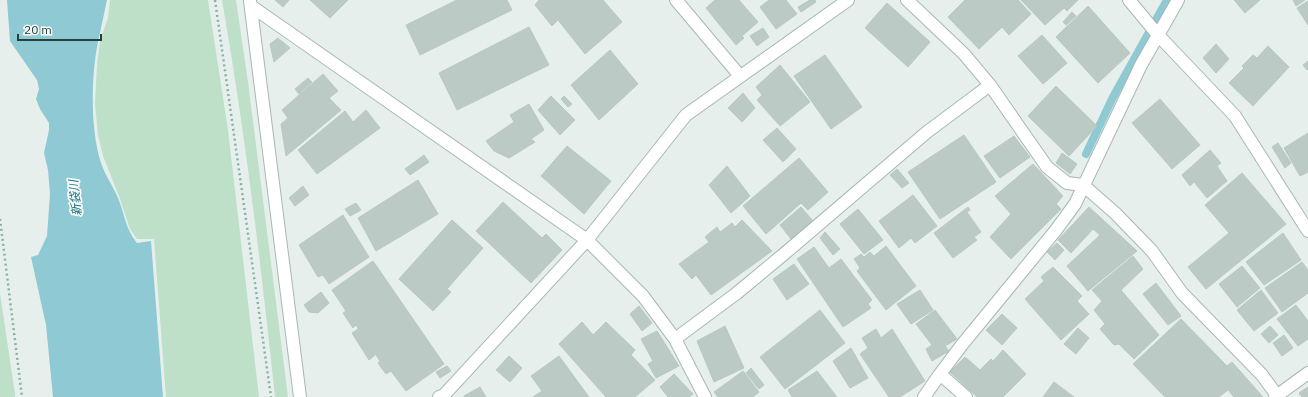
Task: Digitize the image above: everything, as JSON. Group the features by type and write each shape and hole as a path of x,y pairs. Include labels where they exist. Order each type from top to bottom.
{"street":[{"path":"676,0 740,76"},
{"path":"439,397 444,395 587,240 686,115 848,0"},
{"path":"907,0 964,54 990,85 1047,167 1067,183 1083,185 1116,213 1152,251 1182,293 1262,375 1277,396 1308,373"},
{"path":"1129,0 1158,35 1236,116 1308,231"},
{"path":"924,397 940,374 1056,230 1075,204 1142,65 1178,0"},
{"path":"250,3 587,240 643,296 675,339 705,397"},
{"path":"250,3 300,397"},
{"path":"675,339 737,293 927,132 990,85"},
{"path":"940,374 966,397"}],"path":[{"path":"215,0 271,397"},
{"path":"0,218 22,397"}],"green space":[{"path":"110,0 208,0 228,130 259,397 166,397 154,239 137,239 130,229 103,156 98,135 95,104 97,64 100,41 108,18"},
{"path":"222,0 236,0 248,82 288,397 275,397 252,198"},
{"path":"0,293 15,394 15,397 0,397"}],"water":[{"name":"新袋川","path":"7,0 107,0 94,70 93,119 95,135 101,163 118,198 130,232 137,243 151,241 163,397 53,397 46,325 31,257 38,255 47,236 50,194 48,170 44,153 49,123 40,109 36,99 39,89 37,80 10,41"}],"building":[{"path":"275,0 289,0 283,7"},
{"path":"310,0 348,0 330,18"},
{"path":"457,0 507,0 512,10 420,55 406,25"},
{"path":"539,0 603,0 622,22 585,54 558,20 552,26 535,5"},
{"path":"715,0 739,0 758,22 742,36 744,38 736,45 706,8"},
{"path":"769,0 786,0 797,14 776,29 760,7"},
{"path":"810,0 815,0 816,2 801,12 798,7"},
{"path":"965,0 1018,0 1031,14 1009,35 1002,27 979,49 948,17"},
{"path":"1021,0 1078,0 1067,11 1064,8 1045,25"},
{"path":"1234,0 1260,0 1245,13"},
{"path":"1293,0 1305,0 1296,6"},
{"path":"1308,1 1308,25 1297,8"},
{"path":"887,3 930,42 908,67 865,28"},
{"path":"1088,6 1130,53 1098,83 1056,37"},
{"path":"1072,12 1076,16 1066,25 1063,22"},
{"path":"529,27 549,65 457,110 439,73"},
{"path":"763,28 769,37 757,46 750,36"},
{"path":"1042,35 1067,63 1043,84 1018,56"},
{"path":"278,38 290,48 274,62 270,44"},
{"path":"1216,44 1229,59 1216,73 1203,58"},
{"path":"1268,46 1289,67 1253,106 1229,83 1244,68 1242,66 1253,55 1257,58"},
{"path":"610,50 638,84 599,120 571,85"},
{"path":"825,55 862,107 831,129 794,76"},
{"path":"1308,61 1308,69 1307,70 1303,65"},
{"path":"780,65 810,102 780,126 757,100 762,95 756,87"},
{"path":"323,74 338,91 329,98 341,110 286,156 281,124 288,118 282,110"},
{"path":"308,78 312,82 299,94 295,89"},
{"path":"1056,86 1097,126 1069,156 1028,116"},
{"path":"743,93 755,108 742,122 728,108"},
{"path":"551,96 575,120 560,135 538,110"},
{"path":"564,96 572,104 568,107 561,99"},
{"path":"1160,99 1200,145 1172,169 1132,123"},
{"path":"529,104 544,130 531,139 535,142 509,158 494,151 486,141 514,122 510,115"},
{"path":"366,110 380,128 317,174 298,150 345,111 353,122"},
{"path":"777,128 796,149 783,162 763,140"},
{"path":"1308,133 1308,172 1300,176 1284,148"},
{"path":"964,135 996,182 940,219 908,172"},
{"path":"1014,136 1030,157 1000,178 984,156"},
{"path":"1278,143 1291,163 1285,168 1272,147"},
{"path":"567,146 611,181 584,214 541,176"},
{"path":"1210,150 1221,163 1217,166 1227,181 1207,198 1194,182 1190,186 1182,175"},
{"path":"1062,153 1077,164 1070,174 1056,163"},
{"path":"424,155 429,162 410,175 405,169"},
{"path":"799,158 828,192 808,210 801,203 766,234 743,206"},
{"path":"1033,164 1063,196 1056,204 1061,209 1011,259 990,237 1011,214 995,196"},
{"path":"727,166 750,196 731,213 709,185"},
{"path":"897,169 909,183 902,188 890,175"},
{"path":"1242,173 1286,224 1206,289 1188,267 1229,233 1205,205"},
{"path":"418,180 438,214 376,251 358,218"},
{"path":"303,186 309,195 295,206 289,198"},
{"path":"913,195 937,226 915,243 911,238 899,248 879,221"},
{"path":"503,202 542,238 546,234 562,250 531,283 476,231"},
{"path":"356,203 361,210 350,216 345,209"},
{"path":"801,207 813,221 791,239 780,225"},
{"path":"968,207 970,210 967,212 981,232 974,237 977,240 953,258 934,233"},
{"path":"1089,207 1137,251 1088,291 1067,266 1100,235 1093,229 1071,253 1058,240"},
{"path":"858,209 883,240 864,254 840,224"},
{"path":"343,215 369,257 329,284 323,275 318,277 299,245"},
{"path":"452,220 483,248 447,289 451,292 433,311 399,279"},
{"path":"742,220 772,251 711,295 696,275 692,279 679,264 709,242 705,237 717,227 720,232 732,223 735,227"},
{"path":"825,232 840,249 833,255 820,238"},
{"path":"1283,233 1301,260 1264,285 1246,262"},
{"path":"1057,243 1064,250 1055,260 1047,252"},
{"path":"886,246 916,286 886,310 857,271 860,268 854,259 861,254 864,257 870,252 874,256"},
{"path":"814,247 829,268 841,259 872,300 868,304 871,308 843,327 797,259"},
{"path":"1133,256 1143,269 1121,290 1159,335 1134,359 1119,344 1114,345 1100,329 1105,324 1094,310 1102,301 1092,290"},
{"path":"373,261 444,364 406,391 391,371 386,374 378,363 380,361 356,325 353,328 343,313 346,311 332,290"},
{"path":"1302,262 1308,270 1308,293 1282,312 1265,288"},
{"path":"794,264 809,284 787,300 773,279"},
{"path":"1242,266 1260,288 1237,307 1219,284"},
{"path":"1053,267 1082,296 1077,301 1089,314 1061,340 1025,299 1044,281 1041,277"},
{"path":"1156,283 1181,316 1168,325 1143,294"},
{"path":"920,290 933,310 911,324 897,304"},
{"path":"1261,290 1278,313 1254,331 1237,310"},
{"path":"321,292 329,303 318,313 309,312 304,305"},
{"path":"1296,305 1308,321 1308,339 1298,346 1277,319"},
{"path":"639,306 652,323 642,331 630,314"},
{"path":"820,310 845,343 785,389 760,357"},
{"path":"935,310 957,339 945,346 949,351 932,361 926,349 932,345 916,324"},
{"path":"1002,314 1017,328 1002,345 986,330"},
{"path":"1181,319 1227,366 1232,362 1263,397 1234,397 1228,390 1219,397 1165,397 1133,364"},
{"path":"582,322 593,335 606,322 635,350 631,355 655,380 635,397 606,397 559,344"},
{"path":"725,326 744,368 714,382 697,341"},
{"path":"1270,326 1278,335 1269,343 1261,334"},
{"path":"1078,328 1089,338 1076,354 1064,344"},
{"path":"358,329 375,355 369,360 352,333"},
{"path":"876,329 881,338 892,329 925,381 900,397 889,397 860,354 868,348 862,338"},
{"path":"657,331 679,366 656,378 648,364 653,361 641,339"},
{"path":"1284,335 1293,348 1282,356 1273,343"},
{"path":"851,348 868,378 850,388 833,361"},
{"path":"1003,350 1026,374 1003,397 977,397 950,372 965,357 980,370 991,359 993,361"},
{"path":"509,356 522,368 510,382 496,370"},
{"path":"559,356 589,397 533,397 542,391 531,376"},
{"path":"447,366 451,371 440,378 436,372"},
{"path":"751,368 764,385 759,389 746,373"},
{"path":"743,371 759,392 753,397 718,397 714,392"},
{"path":"817,371 837,397 792,397 788,390"},
{"path":"674,374 693,394 689,397 668,397 660,387"},
{"path":"1054,382 1074,397 1043,397"},
{"path":"480,387 486,397 464,397 464,396"},
{"path":"1308,387 1308,397 1302,397 1299,393"}],"waterway":[{"path":"1086,154 1113,97 1167,0"}]}
